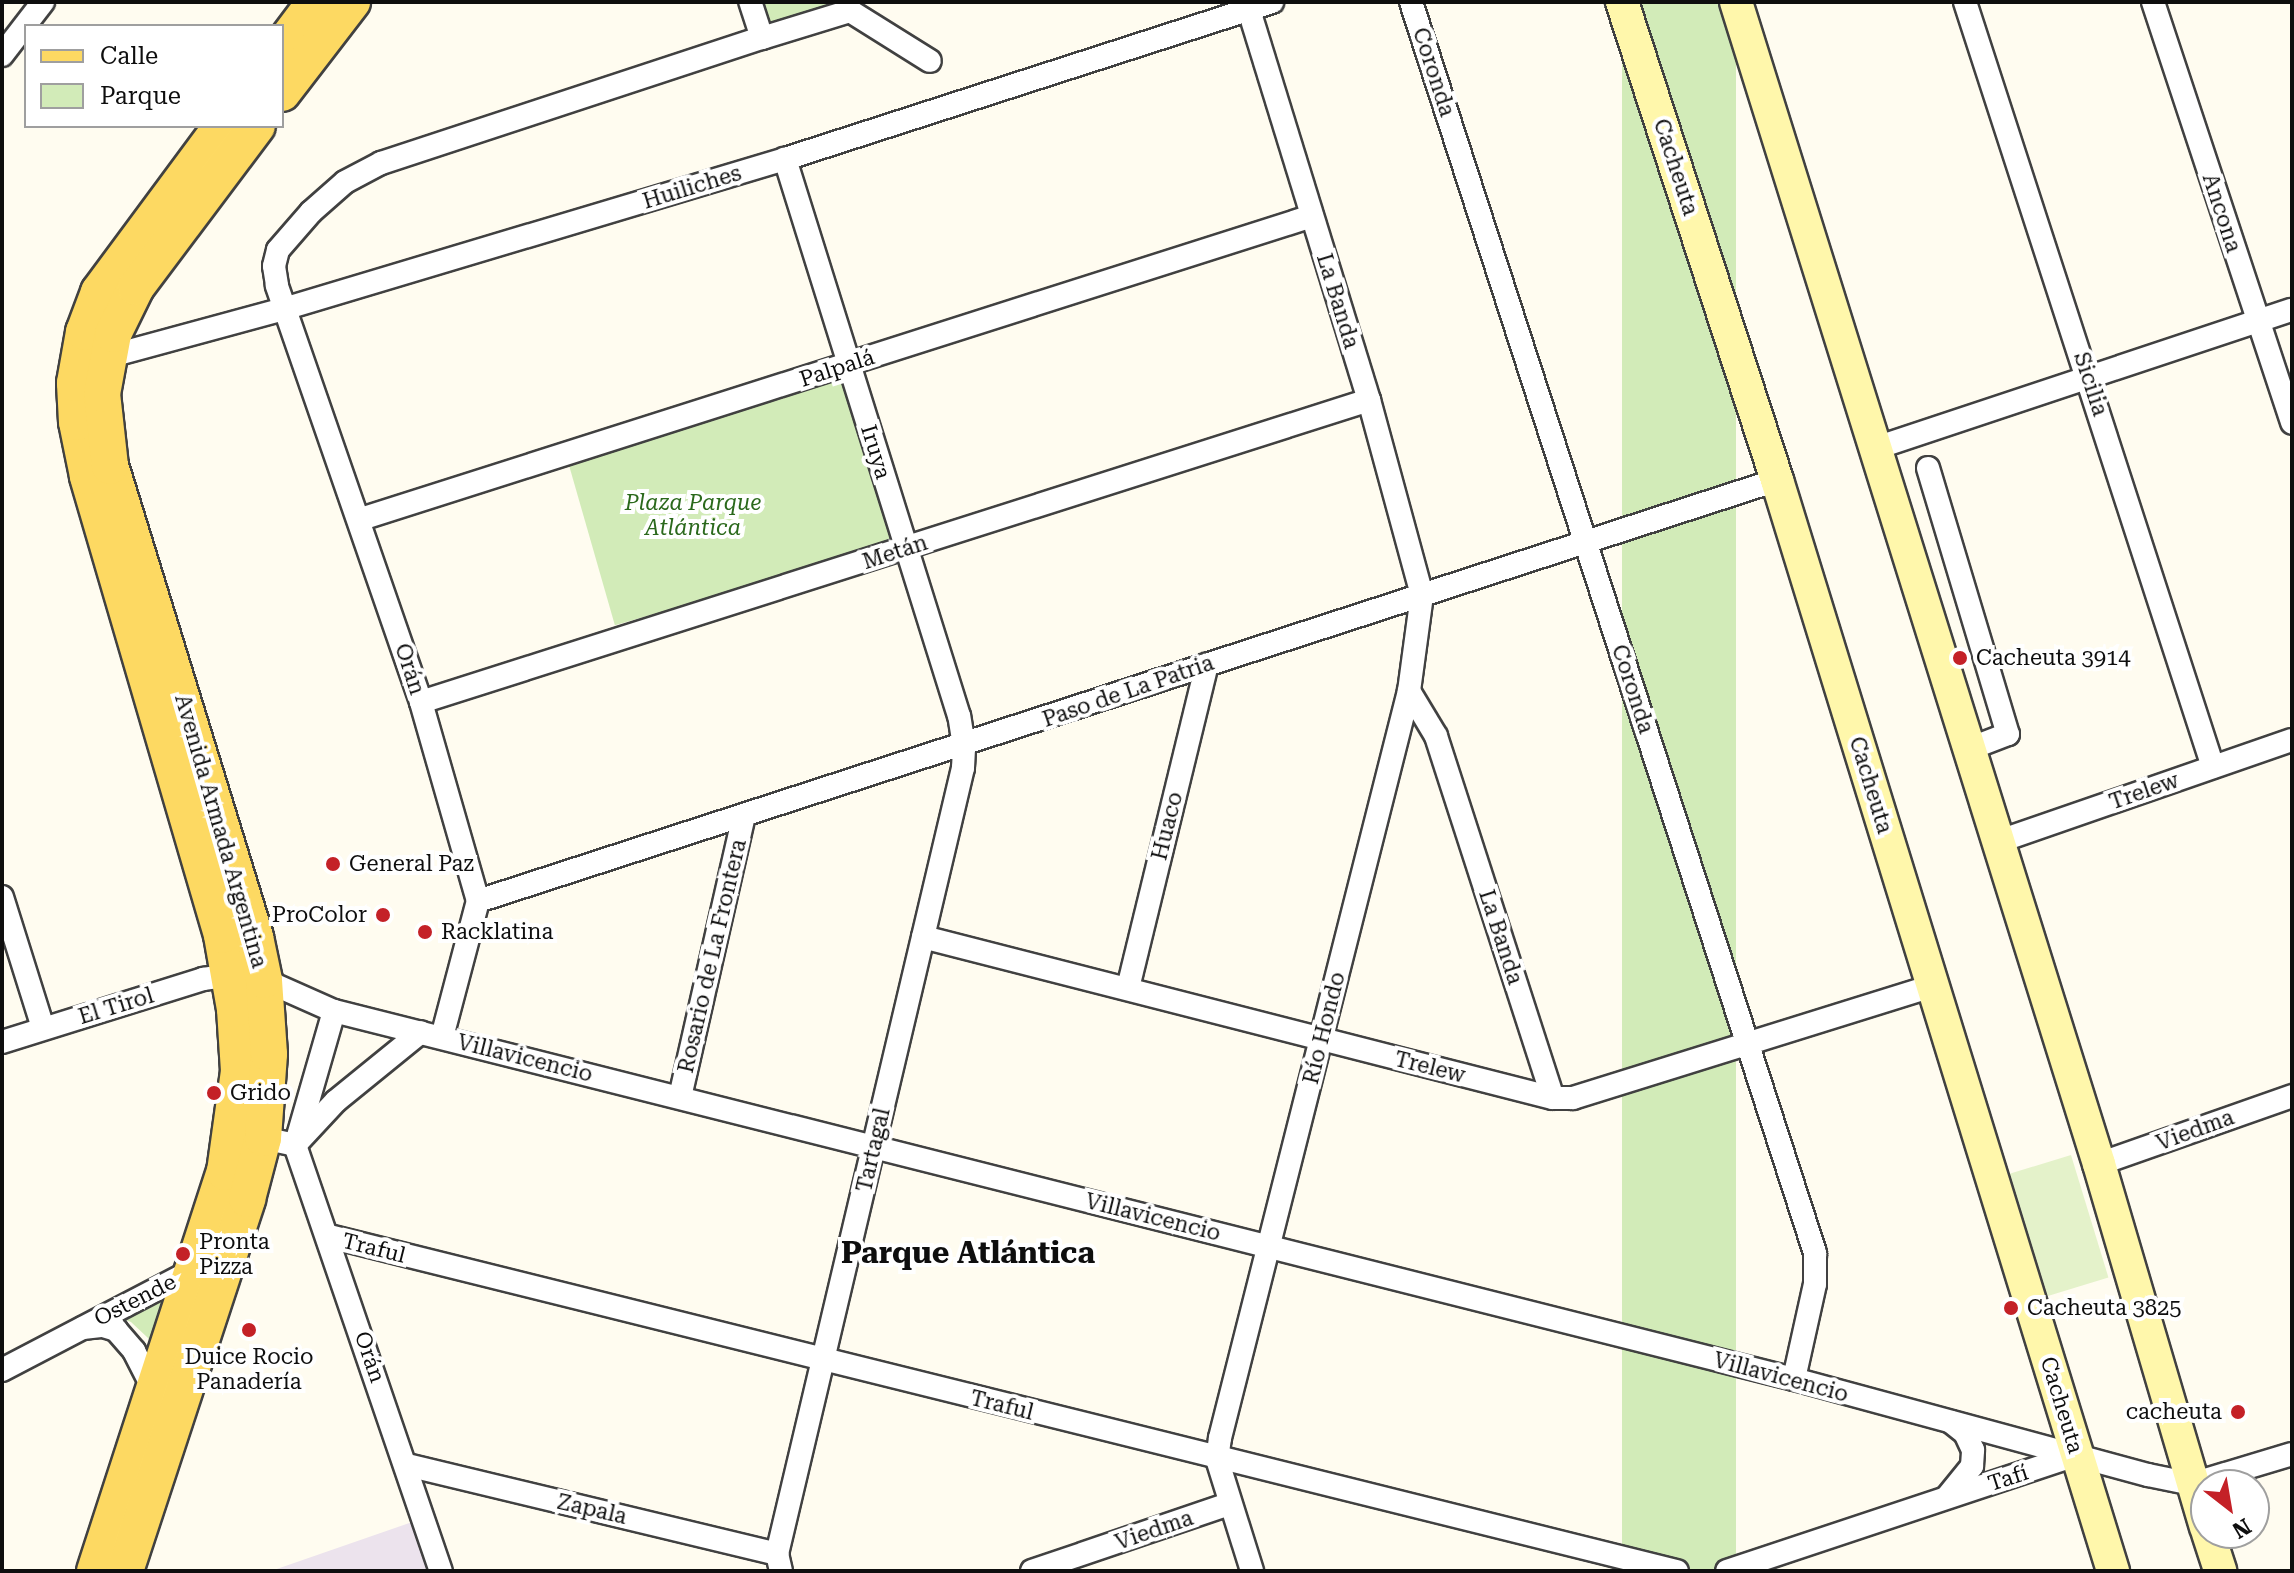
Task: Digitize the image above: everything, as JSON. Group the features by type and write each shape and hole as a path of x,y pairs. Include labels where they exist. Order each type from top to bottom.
{"main road":[{"path":"284,44 327,6"},
{"path":"284,89 327,6"},
{"name":"Avenida Armada Argentina","path":"95,1571 225,1172 237,1104 238,1048 247,978 222,935 88,476 77,422 75,383 84,332 99,292 221,128"},
{"name":"Avenida Armada Argentina","path":"125,1571 247,1199 279,1141 247,978 243,894 110,466 102,394 107,357 136,287 255,128"}],"street":[{"path":"26,24 43,2"},
{"path":"750,2 762,38"},
{"name":"Huiliches","path":"107,357 287,308 785,159 1272,2"},
{"name":"Coronda","path":"1411,2 1817,1267 1794,1379"},
{"name":"Cacheuta","path":"1622,2 1777,480 2113,1571"},
{"path":"1736,2 2099,1164 2190,1477"},
{"name":"Sicilia","path":"1965,2 2089,376 2213,767"},
{"name":"Ancona","path":"2153,2 2292,423"},
{"path":"849,7 930,61"},
{"name":"Orán","path":"478,901 421,702 274,266 278,250 311,212 345,182 381,163 849,7"},
{"name":"La Banda","path":"1249,10 1369,400 1422,595"},
{"path":"2,55 24,27"},
{"name":"Iruya","path":"785,159 959,716 964,746"},
{"name":"Palpalá","path":"361,519 1312,216"},
{"path":"1876,448 2292,310"},
{"name":"Metán","path":"421,702 1369,400"},
{"path":"1928,468 2008,734 1969,749"},
{"name":"Paso de La Patria","path":"478,901 1777,480"},
{"name":"Río Hondo","path":"1217,1459 1409,691 1422,595"},
{"name":"Huaco","path":"1128,988 1207,665"},
{"name":"La Banda","path":"1409,691 1436,736 1553,1098"},
{"name":"Trelew","path":"1997,842 2292,740"},
{"name":"Tartagal","path":"779,1562 823,1360 963,768 964,746"},
{"name":"Rosario de La Frontera","path":"680,1097 744,815"},
{"path":"2,897 43,1028"},
{"path":"279,1141 432,1035 478,901"},
{"name":"Trelew","path":"923,937 1553,1098 1573,1098 1933,986"},
{"name":"Villavicencio","path":"247,978 334,1011 1794,1379 2077,1455"},
{"name":"El Tirol","path":"2,1042 203,979 247,978"},
{"path":"279,1141 334,1011"},
{"name":"Viedma","path":"2099,1164 2292,1096"},
{"name":"Orán","path":"279,1141 329,1236 441,1571"},
{"name":"Traful","path":"329,1236 1677,1571"},
{"name":"Ostende","path":"2,1370 193,1270"},
{"name":"Ostende","path":"78,1329 103,1326 116,1330 134,1351 154,1390"},
{"path":"1945,1499 1968,1475 1973,1458 1973,1450 1965,1433 1950,1421"},
{"path":"2242,1469 2292,1454"},
{"path":"2077,1455 2190,1483"},
{"name":"Tafí","path":"1739,1569 2077,1455"},
{"path":"1217,1459 1252,1571"},
{"name":"Zapala","path":"407,1465 779,1562"},
{"name":"Viedma","path":"1032,1571 1229,1504"},
{"path":"2213,1549 2220,1571"}],"shaded area":[{"path":"418,1520 433,1571 271,1571"}],"green space":[{"path":"761,2 830,2 824,8 774,25 766,18"},
{"path":"1622,2 1736,2 1736,1571 1622,1571"},
{"name":"Plaza Parque Atlántica","path":"845,372 895,545 615,625 565,452"},
{"path":"2071,1155 2108,1277 2046,1296 2009,1174"},
{"path":"184,1281 159,1362 148,1338 131,1322 118,1317"}],"place":[{"name":"Cacheuta 3914","path":"1960,658"},
{"name":"General Paz","path":"333,864"},
{"name":"ProColor","path":"383,915"},
{"name":"Racklatina","path":"425,932"},
{"name":"Grido","path":"214,1093"},
{"name":"Pronta Pizza","path":"183,1254"},
{"name":"Cacheuta 3825","path":"2011,1308"},
{"name":"Duice Rocio Panadería","path":"249,1330"},
{"name":"cacheuta","path":"2238,1412"}],"district":[{"name":"Parque Atlántica","path":"968,1253"}]}
